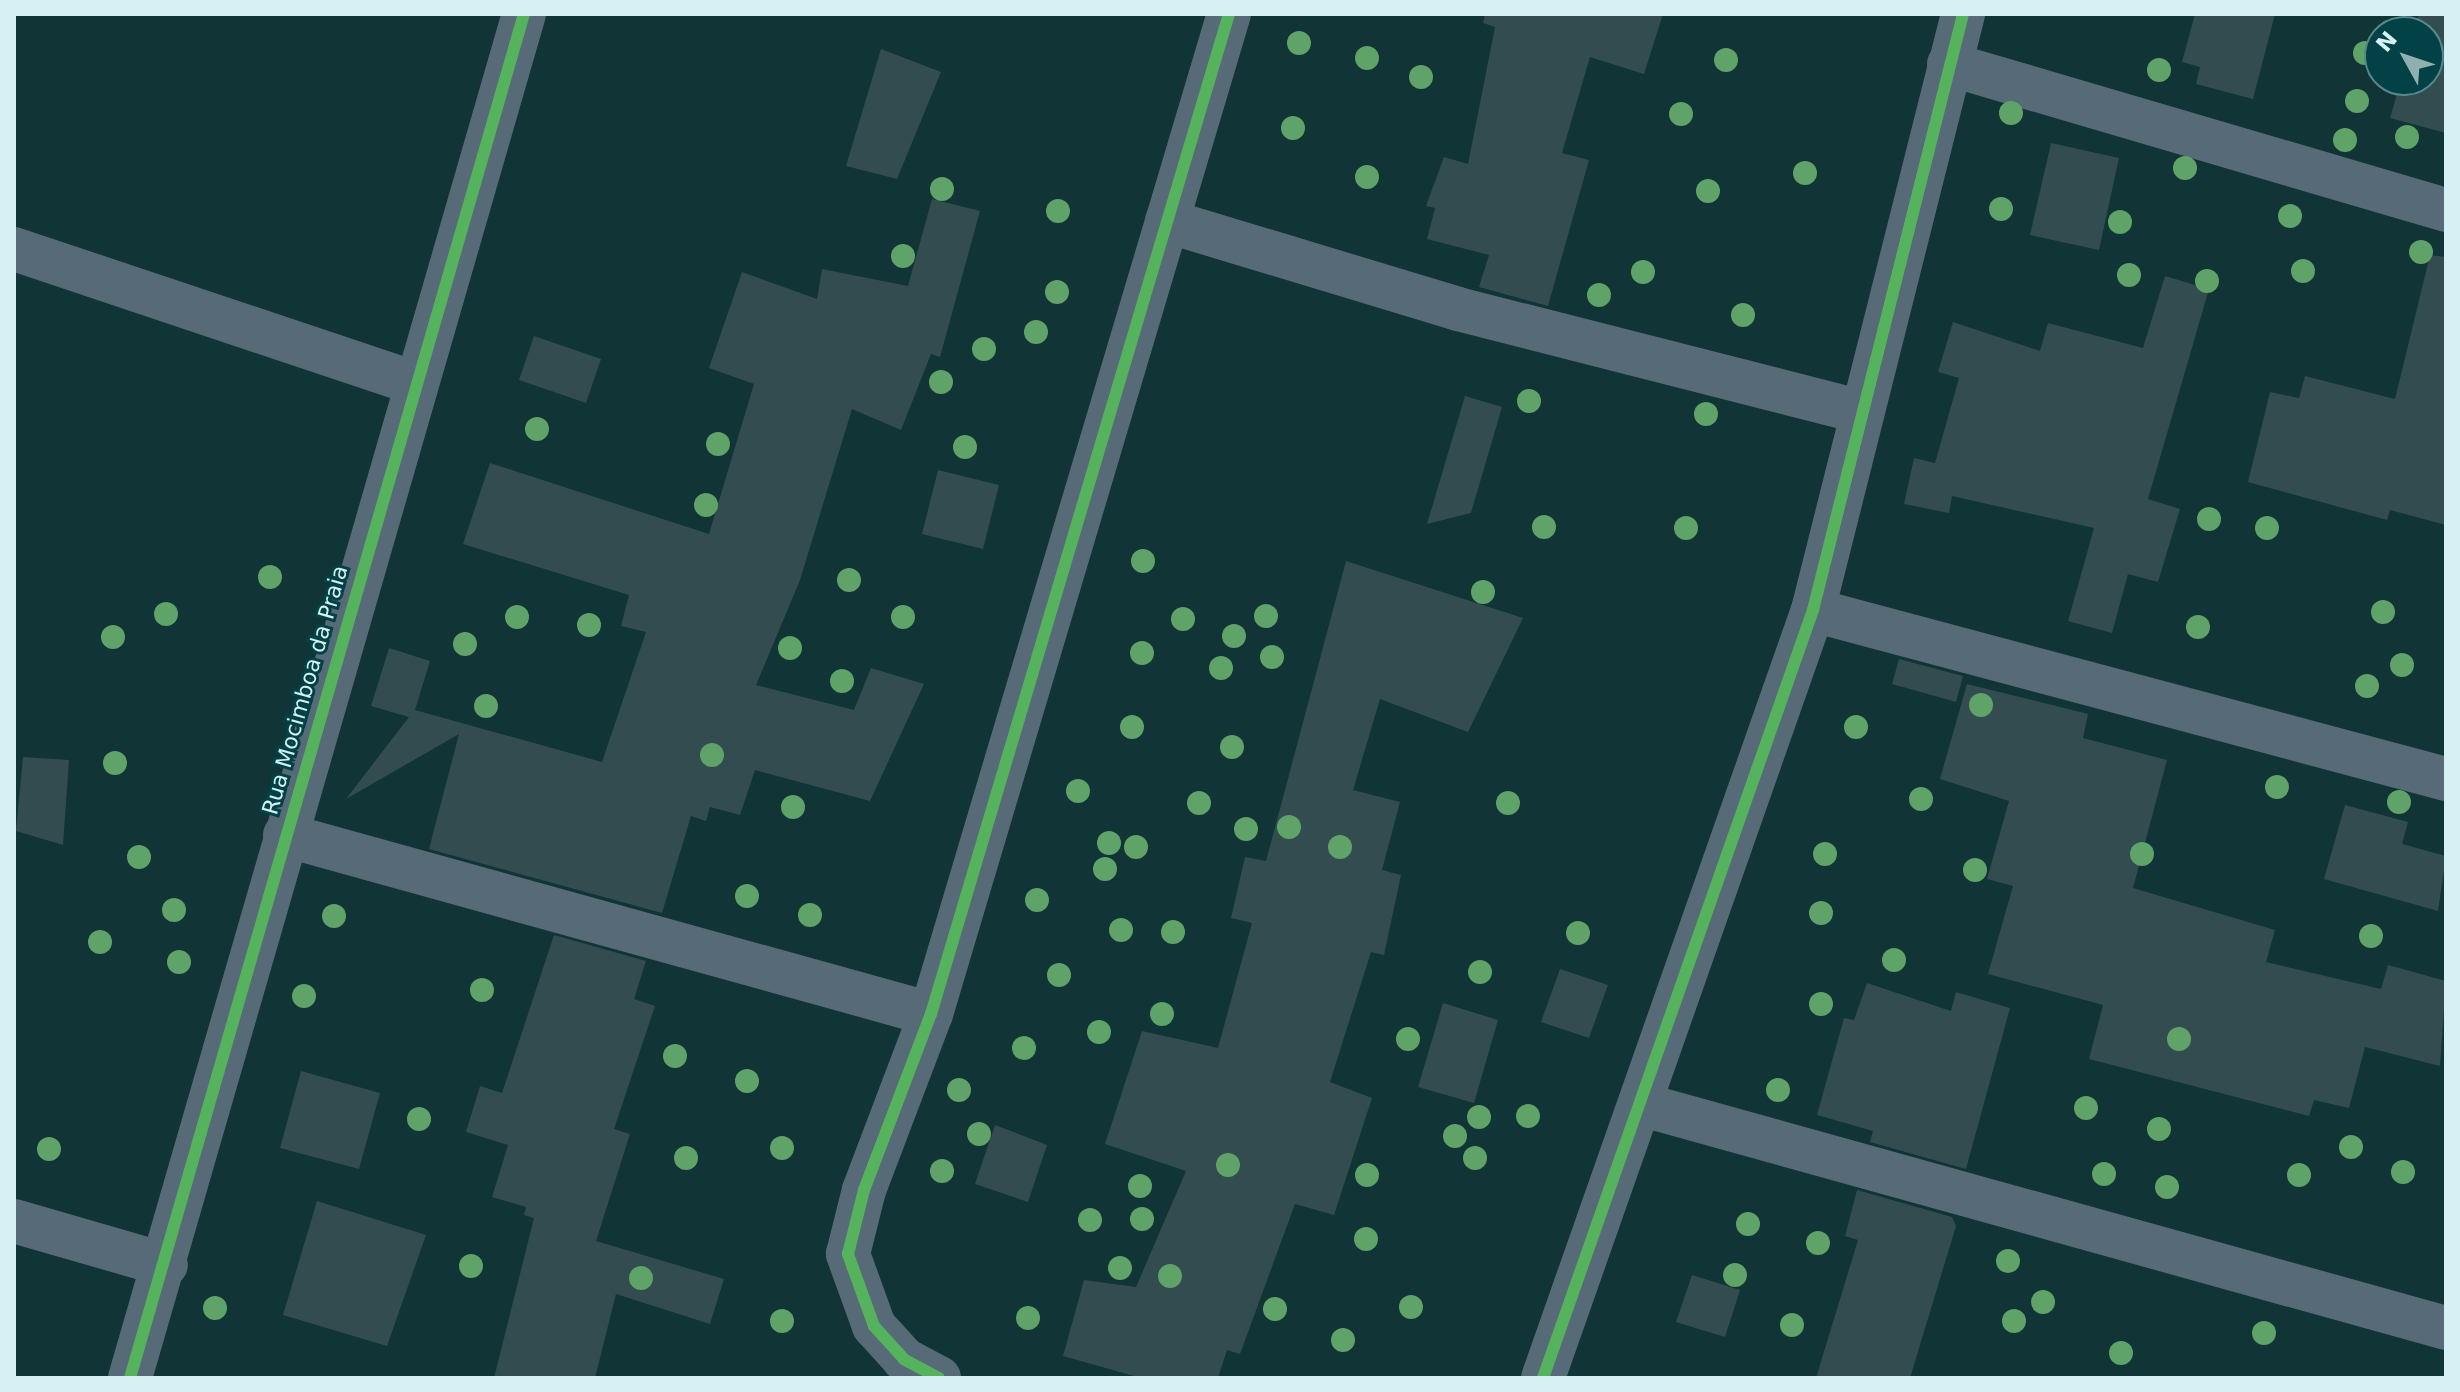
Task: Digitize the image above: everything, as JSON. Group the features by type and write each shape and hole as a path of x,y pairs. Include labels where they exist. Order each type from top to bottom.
{"street":[{"name":"Rua Mocimboa da Praia","path":"130,1378 166,1265 414,383 524,14"},
{"path":"939,1378 904,1359 874,1326 848,1254 864,1190 931,1014 1229,14"},
{"path":"1543,1378 1813,610 1963,14"},
{"path":"1949,64 2446,210"},
{"path":"1167,221 1458,309 1862,412"},
{"path":"14,249 414,383"},
{"path":"1813,610 2446,779"},
{"path":"285,835 931,1014"},
{"path":"1640,1104 2446,1328"},
{"path":"14,1221 166,1265"}],"building":[{"path":"1485,14 1663,14 1644,74 1590,57 1562,153 1589,160 1548,306 1479,287 1489,255 1427,239 1435,208 1426,206 1444,157 1468,164 1495,27 1483,23"},
{"path":"2195,14 2275,14 2253,99 2196,84 2200,67 2182,62"},
{"path":"2446,14 2446,133 2390,118 2396,96 2444,96 2444,16 2418,16"},
{"path":"881,49 941,72 897,179 846,166"},
{"path":"2051,143 2119,158 2099,250 2030,235"},
{"path":"932,199 980,211 940,357 931,354 901,430 852,409 800,580 756,685 854,710 871,668 924,684 870,801 755,770 740,815 710,807 706,821 691,816 662,913 429,849 459,734 346,799 409,717 371,706 389,648 430,661 415,710 602,762 646,632 621,626 629,595 463,544 490,463 709,534 754,384 709,368 742,272 817,299 822,269 908,286"},
{"path":"2430,255 2446,257 2446,525 2390,510 2387,520 2248,482 2270,392 2299,398 2305,376 2395,399"},
{"path":"2165,276 2209,289 2148,499 2180,509 2158,582 2128,574 2112,633 2068,621 2094,528 1952,496 1949,513 1904,504 1914,458 1935,463 1959,378 1938,372 1953,322 2040,351 2048,323 2143,348"},
{"path":"534,336 601,359 586,403 519,380"},
{"path":"1465,396 1502,407 1471,513 1427,524"},
{"path":"938,470 999,485 983,549 922,534"},
{"path":"1346,561 1523,618 1468,732 1380,699 1353,790 1400,802 1382,870 1401,875 1384,955 1371,952 1330,1082 1372,1098 1334,1215 1295,1204 1240,1354 1227,1350 1218,1378 1141,1378 1063,1356 1084,1280 1136,1287 1186,1171 1105,1144 1142,1031 1218,1048 1252,923 1231,918 1245,857 1266,861"},
{"path":"1899,659 1963,676 1956,702 1892,684"},
{"path":"1967,684 2088,714 2083,738 2167,760 2133,888 2275,930 2266,962 2381,989 2388,965 2446,981 2440,1066 2365,1047 2349,1108 2314,1100 2309,1116 2089,1059 2103,1005 1988,974 2013,886 1987,879 2009,801 1940,779"},
{"path":"23,757 69,760 63,845 16,831"},
{"path":"2345,805 2408,822 2402,844 2446,856 2438,911 2324,879"},
{"path":"554,935 646,961 634,999 655,1006 614,1129 630,1134 596,1241 724,1279 710,1324 616,1294 595,1378 494,1378 534,1218 524,1215 526,1207 492,1197 508,1145 466,1132 480,1086 502,1093"},
{"path":"1560,969 1608,985 1589,1038 1541,1022"},
{"path":"1867,983 1951,1011 1956,992 2010,1008 1966,1169 1870,1142 1873,1131 1817,1115 1844,1018 1854,1020"},
{"path":"1443,1003 1498,1020 1474,1103 1418,1087"},
{"path":"301,1071 380,1093 359,1169 280,1148"},
{"path":"995,1125 1047,1145 1028,1202 975,1184"},
{"path":"1857,1190 1952,1217 1956,1226 1910,1378 1816,1378 1858,1240 1845,1236"},
{"path":"317,1201 426,1235 387,1346 283,1315"},
{"path":"1692,1275 1740,1290 1725,1337 1676,1322"}],"cycle path":[{"path":"130,1378 524,14"},
{"path":"939,1378 904,1359 874,1326 848,1254 864,1190 931,1014 1229,14"},
{"path":"1543,1378 1813,610 1963,14"}]}
